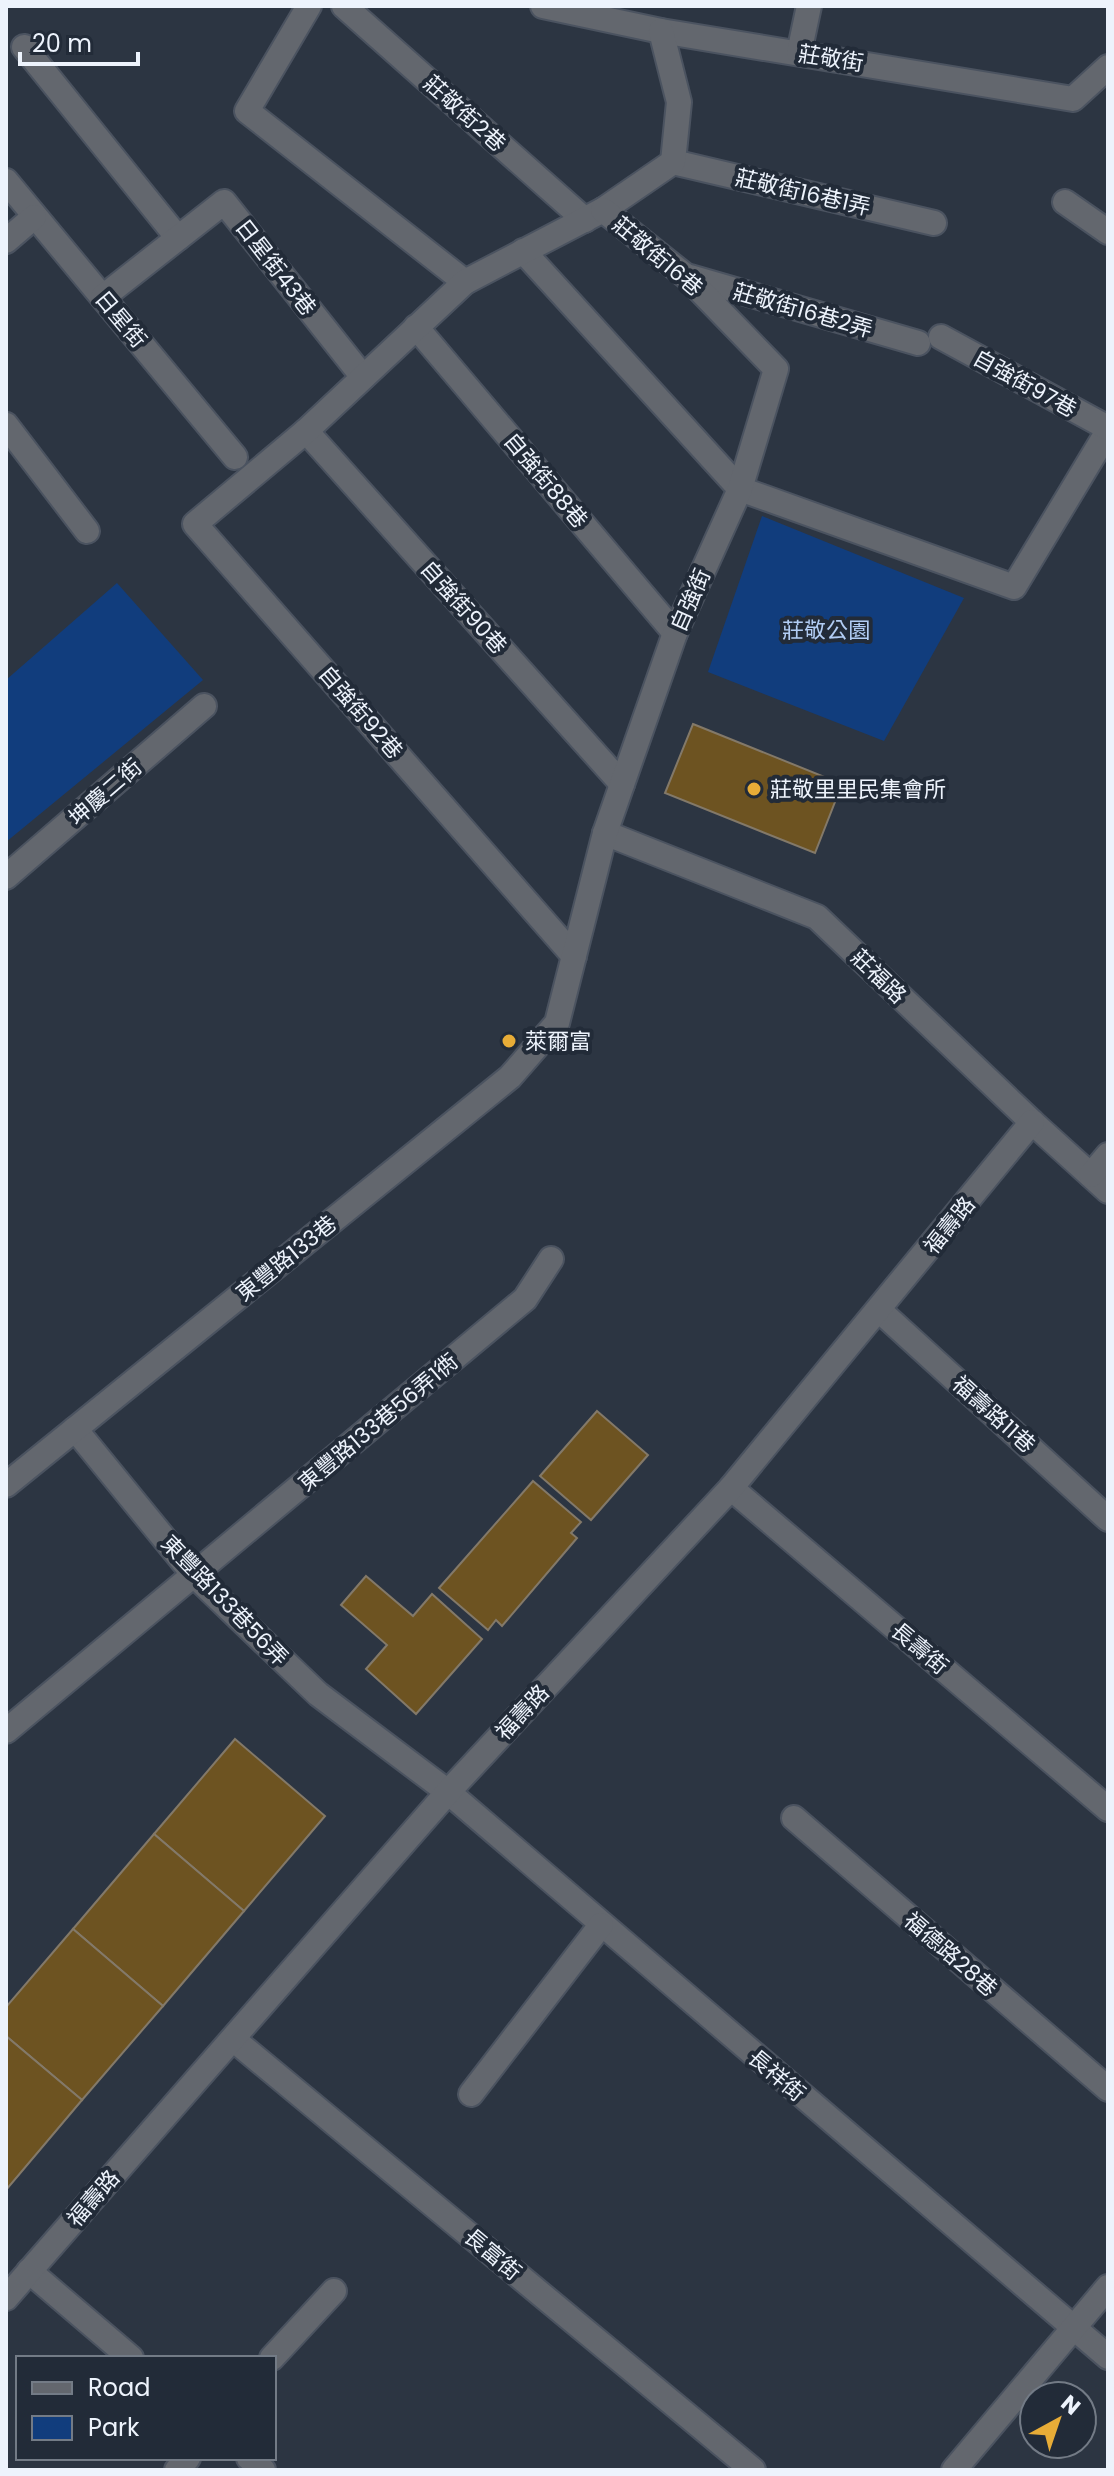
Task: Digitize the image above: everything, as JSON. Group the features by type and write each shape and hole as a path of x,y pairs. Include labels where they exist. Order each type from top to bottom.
{"street":[{"path":"309,6 247,111 465,282"},
{"name":"莊敬街2巷","path":"344,6 594,215"},
{"name":"莊敬街","path":"543,6 661,31 1073,99 1108,67"},
{"path":"799,53 809,6"},
{"path":"661,31 679,102 673,162"},
{"path":"24,47 178,238"},
{"name":"莊敬街16巷","path":"673,162 594,215 687,277 776,369 740,489"},
{"name":"莊敬街16巷1弄","path":"673,162 934,223"},
{"name":"日星街","path":"6,181 243,467"},
{"name":"日星街43巷","path":"103,297 224,202 363,377"},
{"path":"1065,202 1108,232"},
{"path":"243,467 306,431 465,282 594,215"},
{"path":"6,241 34,217"},
{"path":"523,251 740,489 1014,587 1108,430"},
{"name":"莊敬街16巷2弄","path":"687,277 930,340"},
{"name":"自強街88巷","path":"416,327 675,633"},
{"name":"自強街97巷","path":"930,340 1108,430"},
{"path":"6,425 87,531"},
{"name":"自強街90巷","path":"306,431 622,784"},
{"name":"自強街92巷","path":"243,467 195,524 574,956"},
{"name":"自強街","path":"557,1023 605,833 675,633 740,489"},
{"name":"坤慶二街","path":"6,877 204,706"},
{"name":"莊福路","path":"605,833 817,917 1099,1183"},
{"name":"東豐路133巷","path":"6,1485 510,1077 557,1023"},
{"name":"福壽路","path":"6,2298 448,1792 731,1488 1032,1122"},
{"path":"1099,1183 1108,1155"},
{"name":"東豐路133巷56弄1衖","path":"13,1725 525,1299 551,1259"},
{"name":"福壽路11巷","path":"879,1310 1108,1519"},
{"name":"東豐路133巷56弄","path":"75,1429 194,1575 318,1694 448,1792"},
{"name":"長壽街","path":"731,1488 1108,1809"},
{"name":"長祥街","path":"448,1792 1108,2357"},
{"name":"福德路28巷","path":"794,1818 1108,2089"},
{"path":"471,2094 601,1925"},
{"name":"長富街","path":"233,2039 753,2470"},
{"path":"29,2271 129,2356"},
{"path":"954,2470 1108,2287"},
{"path":"274,2356 334,2291"}],"green space":[{"name":"莊敬公園","path":"762,516 964,598 884,741 708,672"},
{"path":"117,583 203,680 6,842 6,680"}],"building":[{"name":"莊敬里里民集會所","path":"693,724 842,784 815,853 665,793"},
{"path":"597,1411 648,1455 591,1520 540,1476"},
{"path":"533,1481 581,1522 571,1533 577,1538 502,1626 496,1620 488,1630 439,1588"},
{"path":"366,1576 413,1616 432,1594 482,1639 416,1714 366,1669 387,1645 341,1605"},
{"path":"235,1739 325,1816 244,1911 154,1834"},
{"path":"154,1834 244,1911 163,2006 73,1929"},
{"path":"73,1929 163,2006 82,2100 6,2036 6,2007"},
{"path":"6,2036 82,2100 6,2190"}],"place":[{"name":"莊敬里里民集會所","path":"754,789"},
{"name":"萊爾富","path":"509,1041"}]}
